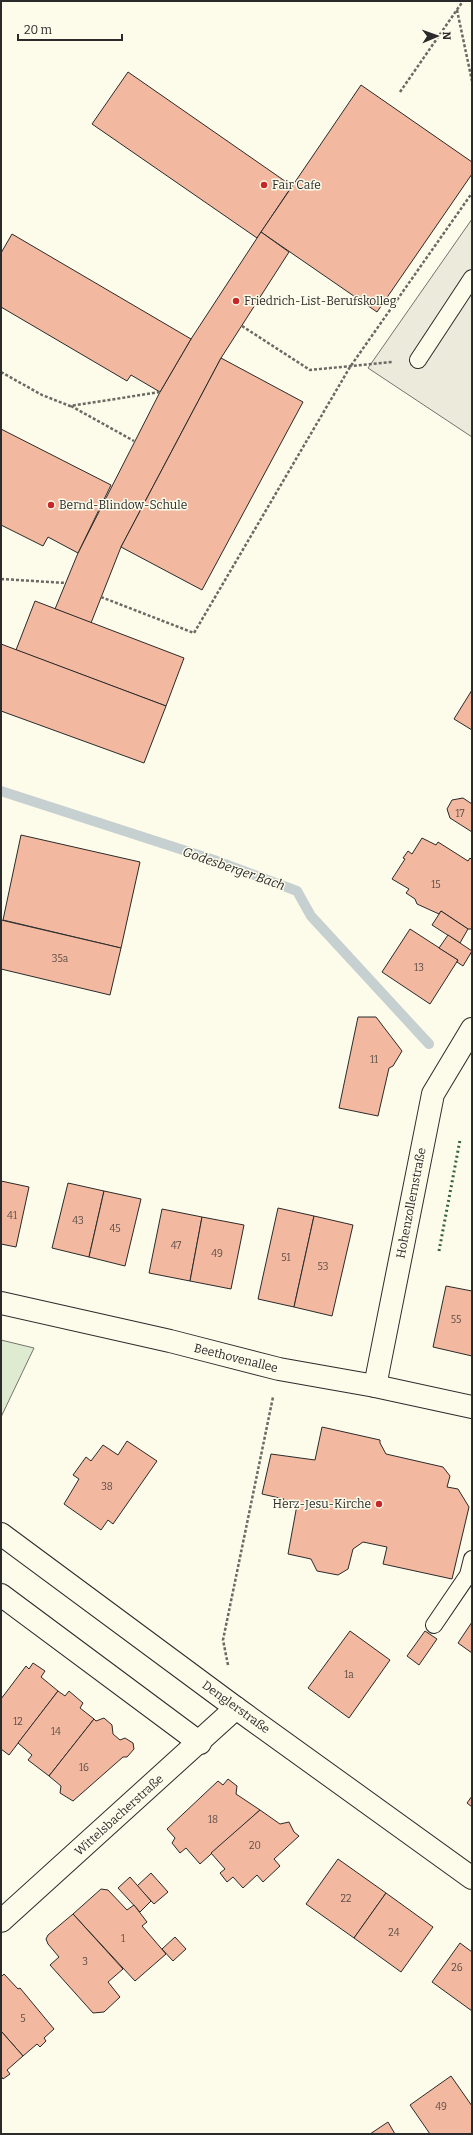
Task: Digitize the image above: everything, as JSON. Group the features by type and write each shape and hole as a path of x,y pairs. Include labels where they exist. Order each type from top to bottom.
{"street":[{"name":"Hohenzollernstraße","path":"375,1386 433,1094 472,1029"},
{"name":"Beethovenallee","path":"1,1303 170,1341 279,1369 375,1386 472,1408"},
{"name":"Denglerstraße","path":"1,1534 236,1708 472,1878"},
{"path":"1,1595 200,1743"},
{"name":"Wittelsbacherstraße","path":"1,1921 200,1743 236,1708"}],"lane":[{"path":"418,360 472,278"},
{"path":"434,1625 468,1575 472,1559"}],"path":[{"path":"400,92 463,1"},
{"path":"457,10 472,81"},
{"path":"101,597 194,633 350,367 472,193"},
{"path":"242,326 310,370 418,360"},
{"path":"1,372 42,395 70,406 134,441"},
{"path":"70,406 160,392"},
{"path":"1,579 66,583"},
{"path":"236,1708 223,1640 279,1369"}],"green space":[{"path":"1,1340 34,1348 1,1417"}],"shaded area":[{"path":"472,219 472,437 368,368"}],"building":[{"path":"128,72 292,186 257,238 92,124"},
{"path":"361,85 472,162 472,174 377,312 261,232"},
{"path":"261,232 289,252 221,358 121,547 91,623 55,609 78,553 160,392 191,339"},
{"path":"12,234 191,339 160,392 131,375 127,381 1,307 1,253"},
{"path":"221,358 303,402 202,590 121,547"},
{"name":"Bernd-Blindow-Schule","path":"1,429 111,485 78,553 48,537 43,546 1,525"},
{"path":"35,601 184,658 166,706 16,650"},
{"path":"1,644 166,706 144,763 1,711"},
{"path":"472,690 472,730 454,719"},
{"path":"463,798 472,804 472,832 450,818 447,809 452,800"},
{"path":"21,835 140,862 121,948 3,920"},
{"path":"422,838 436,845 438,842 468,861 470,858 472,860 472,929 468,929 441,911 439,914 417,904 415,899 406,893 409,889 392,879 405,859 403,858 408,851 412,854"},
{"path":"441,911 468,929 460,943 432,925"},
{"path":"1,920 121,948 110,995 1,969"},
{"path":"410,929 458,960 430,1004 382,972"},
{"path":"448,935 472,951 463,966 457,962 458,960 439,948"},
{"path":"358,1017 376,1017 402,1051 393,1066 389,1068 378,1116 339,1108"},
{"path":"1,1181 29,1187 16,1247 1,1244"},
{"path":"68,1183 104,1191 89,1257 52,1248"},
{"path":"104,1191 141,1199 125,1266 89,1257"},
{"path":"278,1208 314,1216 294,1307 258,1299"},
{"path":"162,1209 202,1217 190,1281 149,1273"},
{"path":"314,1216 353,1225 332,1316 294,1307"},
{"path":"202,1217 244,1225 231,1289 190,1281"},
{"path":"446,1286 472,1291 472,1356 433,1347"},
{"name":"Herz-Jesu-Kirche","path":"322,1427 380,1440 386,1454 443,1467 450,1476 447,1487 458,1489 469,1507 452,1579 383,1564 387,1547 363,1542 353,1549 348,1569 338,1575 317,1571 311,1559 288,1554 297,1505 283,1502 284,1499 262,1494 271,1454 315,1460"},
{"path":"127,1441 157,1461 113,1524 108,1520 101,1530 64,1504 79,1479 73,1475 86,1457 91,1461 103,1445 118,1455"},
{"path":"472,1622 472,1653 458,1643"},
{"path":"350,1631 390,1660 349,1718 308,1688"},
{"path":"425,1631 437,1639 419,1665 407,1656"},
{"path":"33,1663 45,1671 41,1677 58,1691 9,1755 1,1749 1,1699 26,1666 29,1669"},
{"path":"58,1691 65,1696 69,1691 83,1703 80,1708 94,1719 49,1776 28,1760 32,1755 18,1743"},
{"path":"104,1718 112,1725 113,1734 120,1740 125,1738 133,1743 134,1749 127,1757 123,1757 73,1801 60,1793 61,1786 49,1776 94,1719 96,1721"},
{"path":"228,1779 237,1786 236,1794 260,1810 200,1864 186,1848 180,1853 172,1843 175,1838 167,1829 218,1781 223,1785"},
{"path":"472,1796 472,1807 467,1803"},
{"path":"260,1810 280,1824 289,1822 294,1832 299,1836 274,1859 280,1866 263,1882 257,1875 243,1888 233,1877 227,1882 220,1873 225,1869 211,1853"},
{"path":"338,1859 386,1893 354,1938 306,1904"},
{"path":"151,1873 168,1892 154,1904 137,1886"},
{"path":"130,1877 151,1901 140,1912 118,1888"},
{"path":"101,1889 108,1890 127,1910 134,1905 147,1922 142,1926 166,1954 135,1981 73,1914"},
{"path":"386,1893 433,1927 401,1972 354,1938"},
{"path":"73,1914 123,1969 108,1982 120,1997 104,2012 93,2013 50,1965 59,1957 48,1944 46,1939 48,1935"},
{"path":"175,1937 186,1949 173,1961 162,1949"},
{"path":"460,1943 472,1952 472,2011 432,1982"},
{"path":"4,1974 18,1989 20,1988 54,2029 44,2038 46,2041 40,2047 37,2044 23,2056 1,2031 1,1977"},
{"path":"1,2031 23,2056 7,2070 10,2074 3,2079 1,2076"},
{"path":"451,2076 472,2106 472,2134 430,2134 410,2105"},
{"path":"388,2122 395,2134 370,2134"}],"waterway":[{"name":"Godesberger Bach","path":"1,791 214,860 297,891 311,916 429,1044"}],"hedge":[{"path":"439,1251 460,1140"}],"place":[{"name":"Fair Cafe","path":"264,185"},
{"name":"Friedrich-List-Berufskolleg","path":"236,301"},
{"name":"Bernd-Blindow-Schule","path":"51,505"},
{"name":"Herz-Jesu-Kirche","path":"379,1504"}]}
